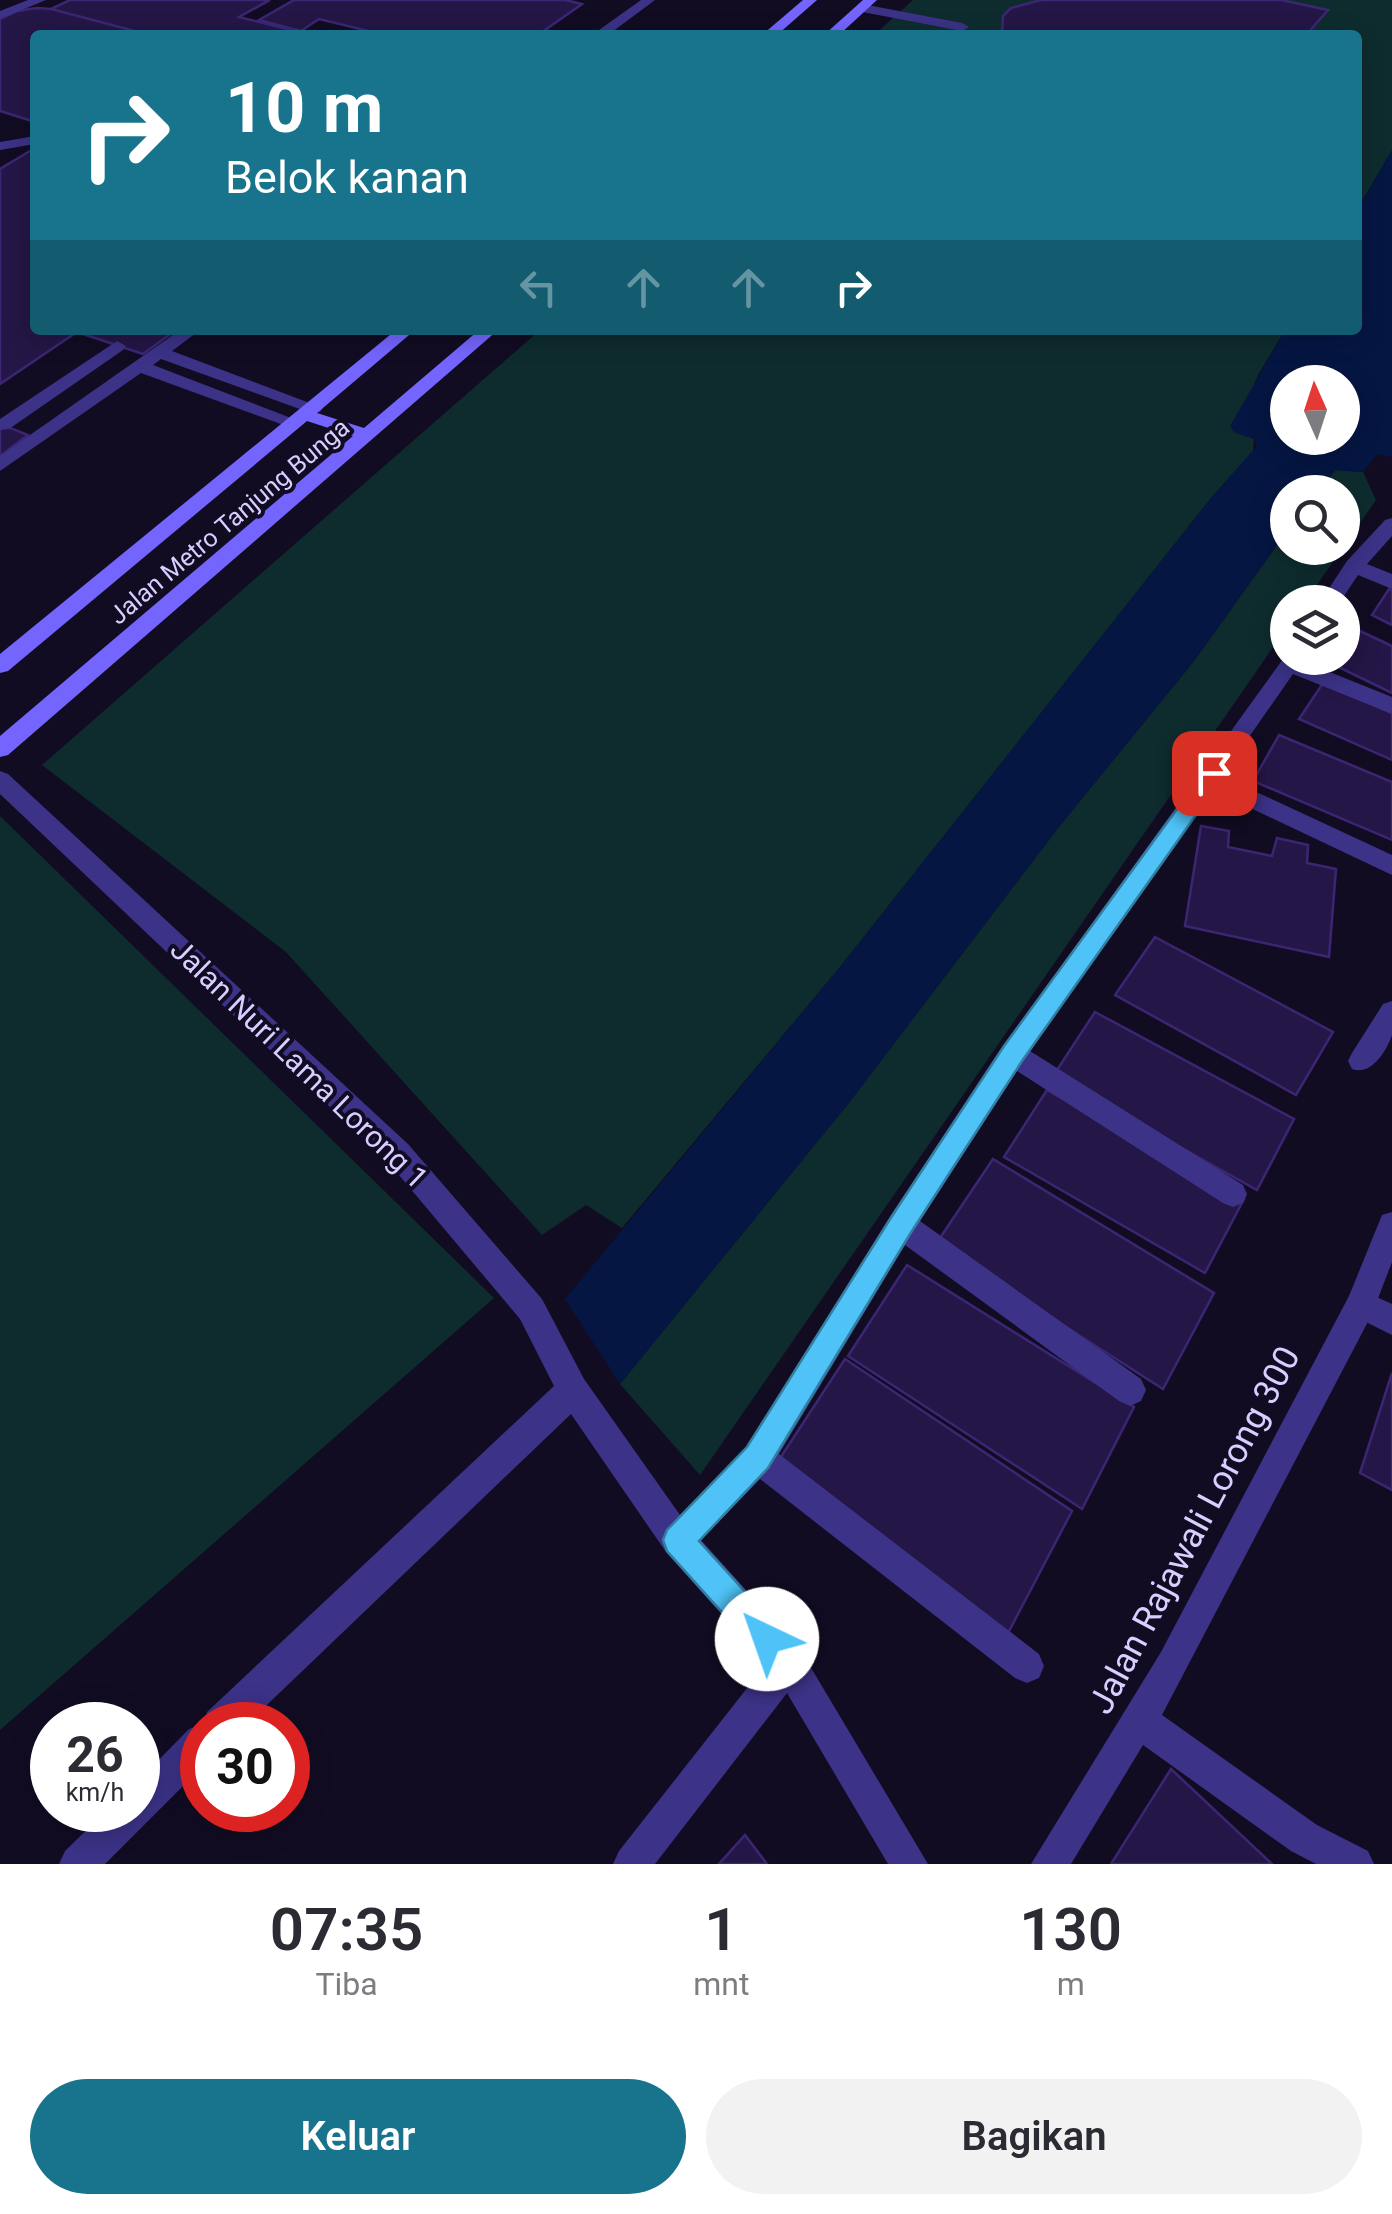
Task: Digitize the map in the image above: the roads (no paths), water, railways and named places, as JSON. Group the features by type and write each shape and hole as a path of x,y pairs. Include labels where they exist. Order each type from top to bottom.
{"main road":[{"path":"775,30 811,0"},
{"path":"837,30 866,4"},
{"name":"Jalan Metro Tanjung Bunga","path":"0,666 400,335"},
{"name":"Jalan Metro Tanjung Bunga","path":"0,749 484,335"},
{"path":"305,415 368,435"}],"street":[{"path":"0,15 40,0"},
{"path":"606,30 648,0"},
{"path":"866,4 962,27"},
{"path":"0,146 30,141"},
{"path":"0,466 184,335"},
{"path":"3,425 117,346"},
{"path":"160,353 305,415"},
{"path":"141,368 305,415"},
{"path":"1341,585 1392,524"},
{"path":"1354,566 1392,582"},
{"path":"685,1534 747,1470 1013,1054 1281,675"},
{"path":"1322,675 1392,706"},
{"name":"Jalan Nuri Lama Lorong 1","path":"0,780 398,1153 531,1308 573,1390 790,1663 910,1864"},
{"path":"1237,792 1392,866"},
{"path":"1361,1060 1392,1012"},
{"path":"1013,1054 1233,1194"},
{"path":"901,1225 1130,1390"},
{"name":"Jalan Rajawali Lorong 300","path":"1050,1864 1140,1722 1361,1304 1392,1225"},
{"path":"1361,1304 1392,1320"},
{"path":"244,1702 573,1390"},
{"path":"747,1470 1027,1666"},
{"path":"632,1864 790,1663"},
{"path":"1140,1722 1304,1838 1355,1864"},
{"path":"160,1783 180,1764"},
{"path":"78,1864 111,1832"}],"water":[{"path":"1392,150 1392,457 1377,454 1363,472 1270,475 1270,555 1194,661 1058,828 848,1104 620,1384 565,1299 840,967 1211,498 1257,446 1254,439 1234,432 1230,426 1282,335 1362,335 1362,201"}]}
